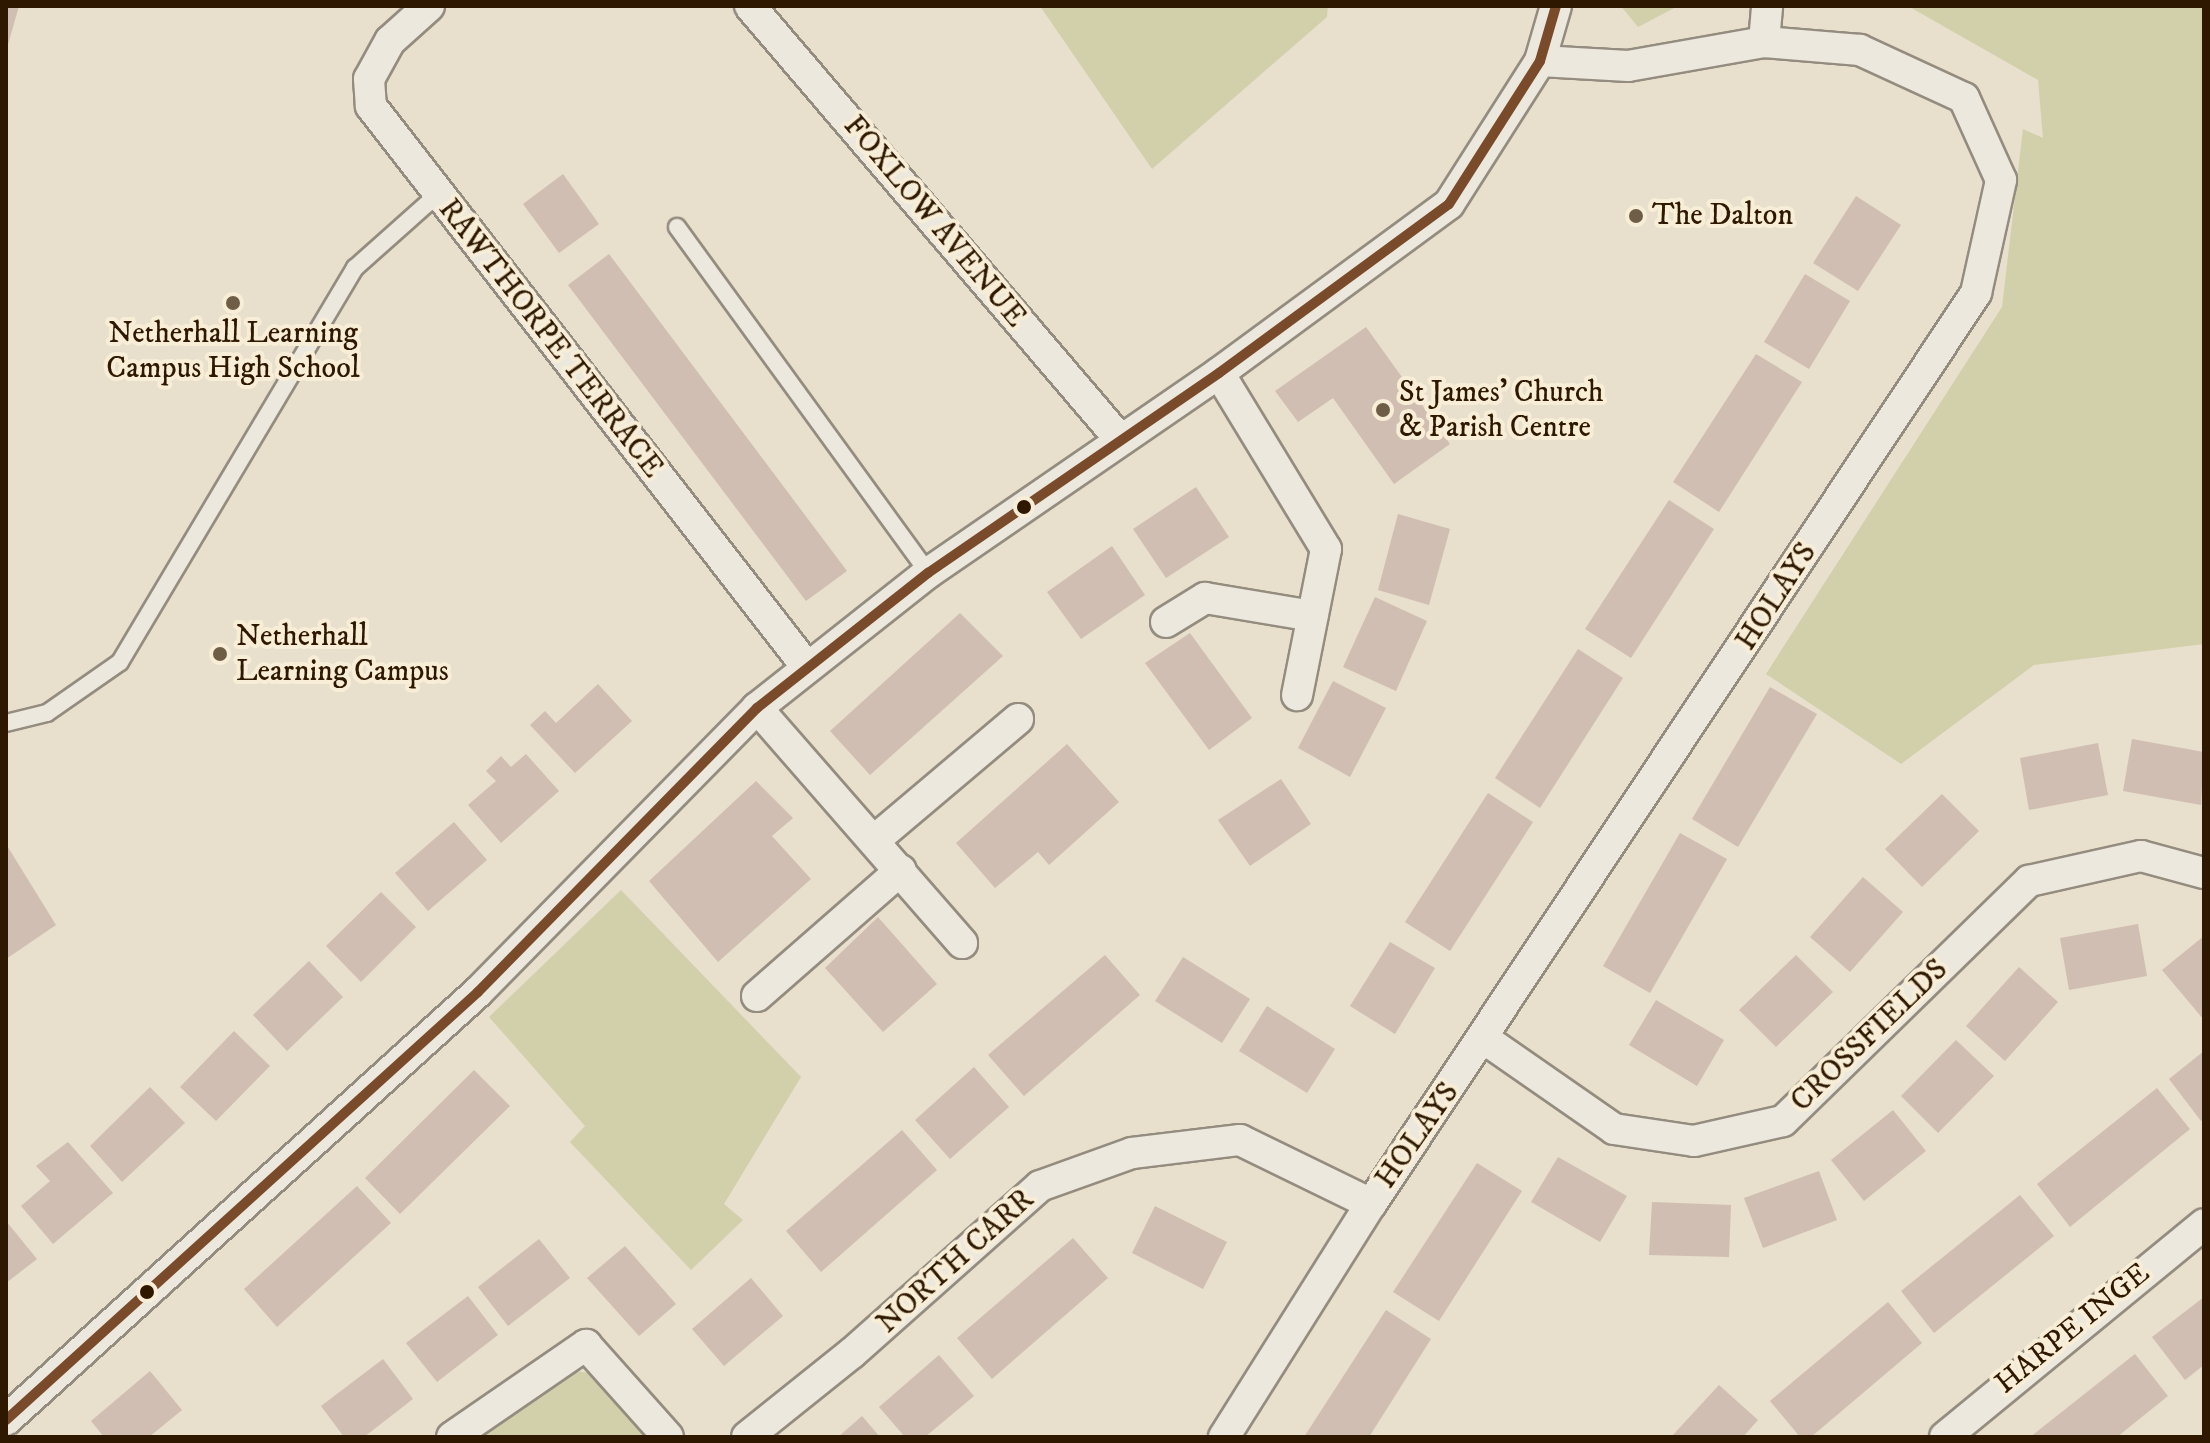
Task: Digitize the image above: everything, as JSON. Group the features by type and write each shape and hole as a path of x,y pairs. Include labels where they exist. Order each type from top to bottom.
{"street":[{"name":"RAWTHORPE TERRACE","path":"429,6 390,41 369,79 371,106 437,195 807,667"},
{"name":"FOXLOW AVENUE","path":"750,6 1118,437"},
{"path":"6,1420 478,992 757,708 928,573 1118,437 1219,373 1449,204 1540,61 1556,6"},
{"path":"1764,42 1767,6"},
{"name":"HOLAYS","path":"1224,1437 1371,1204 1486,1040 1976,293 2001,180 1964,98 1860,50 1764,42 1628,66 1540,61"},
{"path":"1219,373 1326,549 1297,695"},
{"path":"1166,622 1205,598 1313,616"},
{"path":"757,708 876,839 962,943"},
{"path":"876,839 1018,719"},
{"name":"CROSSFIELDS","path":"1486,1040 1614,1129 1694,1141 1783,1121 2029,881 2141,856 2204,873"},
{"path":"757,996 901,870"},
{"name":"NORTH CARR","path":"747,1437 841,1363 1040,1186 1132,1153 1240,1140 1371,1204"},
{"name":"HARPE INGE","path":"1945,1437 2204,1224"},
{"path":"452,1437 586,1345 668,1437"}],"lane":[{"path":"6,723 47,713 120,662 355,268 437,195"},
{"path":"677,227 928,573"}],"green space":[{"path":"1040,6 1328,6 1327,17 1152,169"},
{"path":"1621,6 1678,6 1638,27"},
{"path":"1908,6 2204,6 2204,644 2034,665 1901,764 1766,674 2002,307 2023,129 2043,138 2038,80"},
{"path":"621,890 801,1077 724,1204 743,1220 691,1270 570,1142 585,1126 489,1017"},
{"path":"568,1370 597,1374 646,1437 479,1437"}],"building":[{"path":"6,6 19,6 7,48 6,48"},
{"path":"563,174 599,224 559,253 523,204"},
{"path":"1856,196 1901,225 1858,291 1813,263"},
{"path":"609,254 847,571 806,601 568,285"},
{"path":"1805,274 1850,301 1809,369 1764,342"},
{"name":"St James' Church & Parish Centre","path":"1366,327 1450,444 1394,484 1333,398 1298,422 1275,391"},
{"path":"1756,354 1802,382 1719,512 1673,482"},
{"path":"1196,487 1229,537 1166,578 1133,529"},
{"path":"1669,500 1714,529 1631,658 1585,629"},
{"path":"1398,514 1450,529 1429,605 1378,590"},
{"path":"1112,546 1145,595 1081,639 1047,592"},
{"path":"1375,597 1427,621 1396,691 1343,667"},
{"path":"960,613 1003,656 870,775 830,731"},
{"path":"1190,633 1252,718 1209,750 1145,663"},
{"path":"1578,649 1623,678 1540,808 1495,778"},
{"path":"1333,681 1386,708 1350,777 1298,748"},
{"path":"598,684 632,721 575,773 530,725 545,711 556,723"},
{"path":"1770,687 1817,714 1738,847 1692,819"},
{"path":"2132,739 2204,752 2201,805 2123,791"},
{"path":"2098,743 2108,795 2029,810 2020,758"},
{"path":"1067,744 1119,802 1049,865 1038,852 995,888 956,843"},
{"path":"526,754 559,791 501,843 468,805 496,781 486,771 501,756 511,767"},
{"path":"1281,779 1311,824 1250,866 1218,820"},
{"path":"756,781 793,818 772,836 811,879 718,962 649,881"},
{"path":"1488,793 1533,822 1450,951 1405,922"},
{"path":"1942,794 1979,831 1922,887 1885,849"},
{"path":"454,822 487,860 428,911 395,873"},
{"path":"1680,833 1727,859 1650,993 1603,966"},
{"path":"6,844 56,925 6,959"},
{"path":"1863,877 1903,912 1850,972 1810,937"},
{"path":"381,892 416,927 361,982 326,946"},
{"path":"878,917 937,984 883,1032 825,968"},
{"path":"2138,924 2147,976 2069,990 2060,938"},
{"path":"2204,936 2204,1020 2162,970"},
{"path":"1390,942 1435,968 1395,1034 1350,1006"},
{"path":"1105,955 1140,995 1024,1096 988,1055"},
{"path":"1796,955 1833,992 1776,1047 1739,1010"},
{"path":"1183,957 1250,999 1222,1043 1155,1001"},
{"path":"309,961 343,997 287,1051 253,1015"},
{"path":"2019,967 2058,1002 2005,1061 1966,1026"},
{"path":"1656,1000 1724,1040 1697,1086 1629,1045"},
{"path":"1267,1006 1335,1049 1307,1093 1239,1051"},
{"path":"234,1031 270,1066 216,1121 180,1087"},
{"path":"1956,1040 1994,1076 1938,1133 1901,1096"},
{"path":"2204,1051 2204,1118 2201,1121 2169,1079"},
{"path":"974,1067 1009,1107 950,1159 915,1120"},
{"path":"474,1070 510,1106 400,1214 365,1178"},
{"path":"150,1087 185,1123 122,1182 90,1146"},
{"path":"2157,1088 2190,1129 2070,1227 2037,1184"},
{"path":"1893,1110 1926,1151 1864,1201 1831,1160"},
{"path":"902,1130 937,1170 821,1272 786,1231"},
{"path":"68,1142 113,1193 53,1244 21,1206 50,1181 36,1166"},
{"path":"1558,1157 1627,1196 1600,1242 1531,1202"},
{"path":"1477,1163 1522,1191 1439,1321 1393,1292"},
{"path":"1819,1171 1837,1220 1763,1248 1744,1198"},
{"path":"357,1186 391,1223 277,1327 244,1289"},
{"path":"2020,1195 2054,1236 1934,1333 1901,1291"},
{"path":"1652,1202 1731,1205 1729,1257 1649,1255"},
{"path":"1155,1206 1227,1242 1203,1289 1132,1253"},
{"path":"6,1221 37,1259 6,1283"},
{"path":"1073,1238 1108,1278 992,1379 957,1338"},
{"path":"539,1239 570,1278 508,1326 478,1287"},
{"path":"625,1246 676,1304 639,1336 587,1278"},
{"path":"751,1278 783,1316 724,1366 692,1329"},
{"path":"468,1296 498,1335 437,1382 406,1343"},
{"path":"2204,1297 2204,1365 2185,1380 2152,1337"},
{"path":"1888,1302 1922,1343 1811,1437 1800,1437 1770,1401"},
{"path":"1386,1310 1431,1339 1369,1437 1304,1437"},
{"path":"2135,1354 2168,1396 2117,1437 2030,1437"},
{"path":"939,1355 974,1396 925,1437 905,1437 879,1407"},
{"path":"383,1359 413,1399 364,1437 344,1437 321,1406"},
{"path":"150,1371 182,1410 149,1437 104,1437 91,1421"},
{"path":"1719,1385 1758,1420 1743,1437 1671,1437"},
{"path":"862,1416 880,1437 838,1437"}],"transit line":[{"path":"6,1420 478,992 757,708 928,573 1219,373 1449,204 1540,61 1556,6"}],"place":[{"name":"The Dalton","path":"1636,216"},
{"name":"Netherhall Learning Campus High School","path":"233,303"},
{"name":"St James' Church & Parish Centre","path":"1383,410"},
{"name":"Netherhall Learning Campus","path":"220,654"}]}
